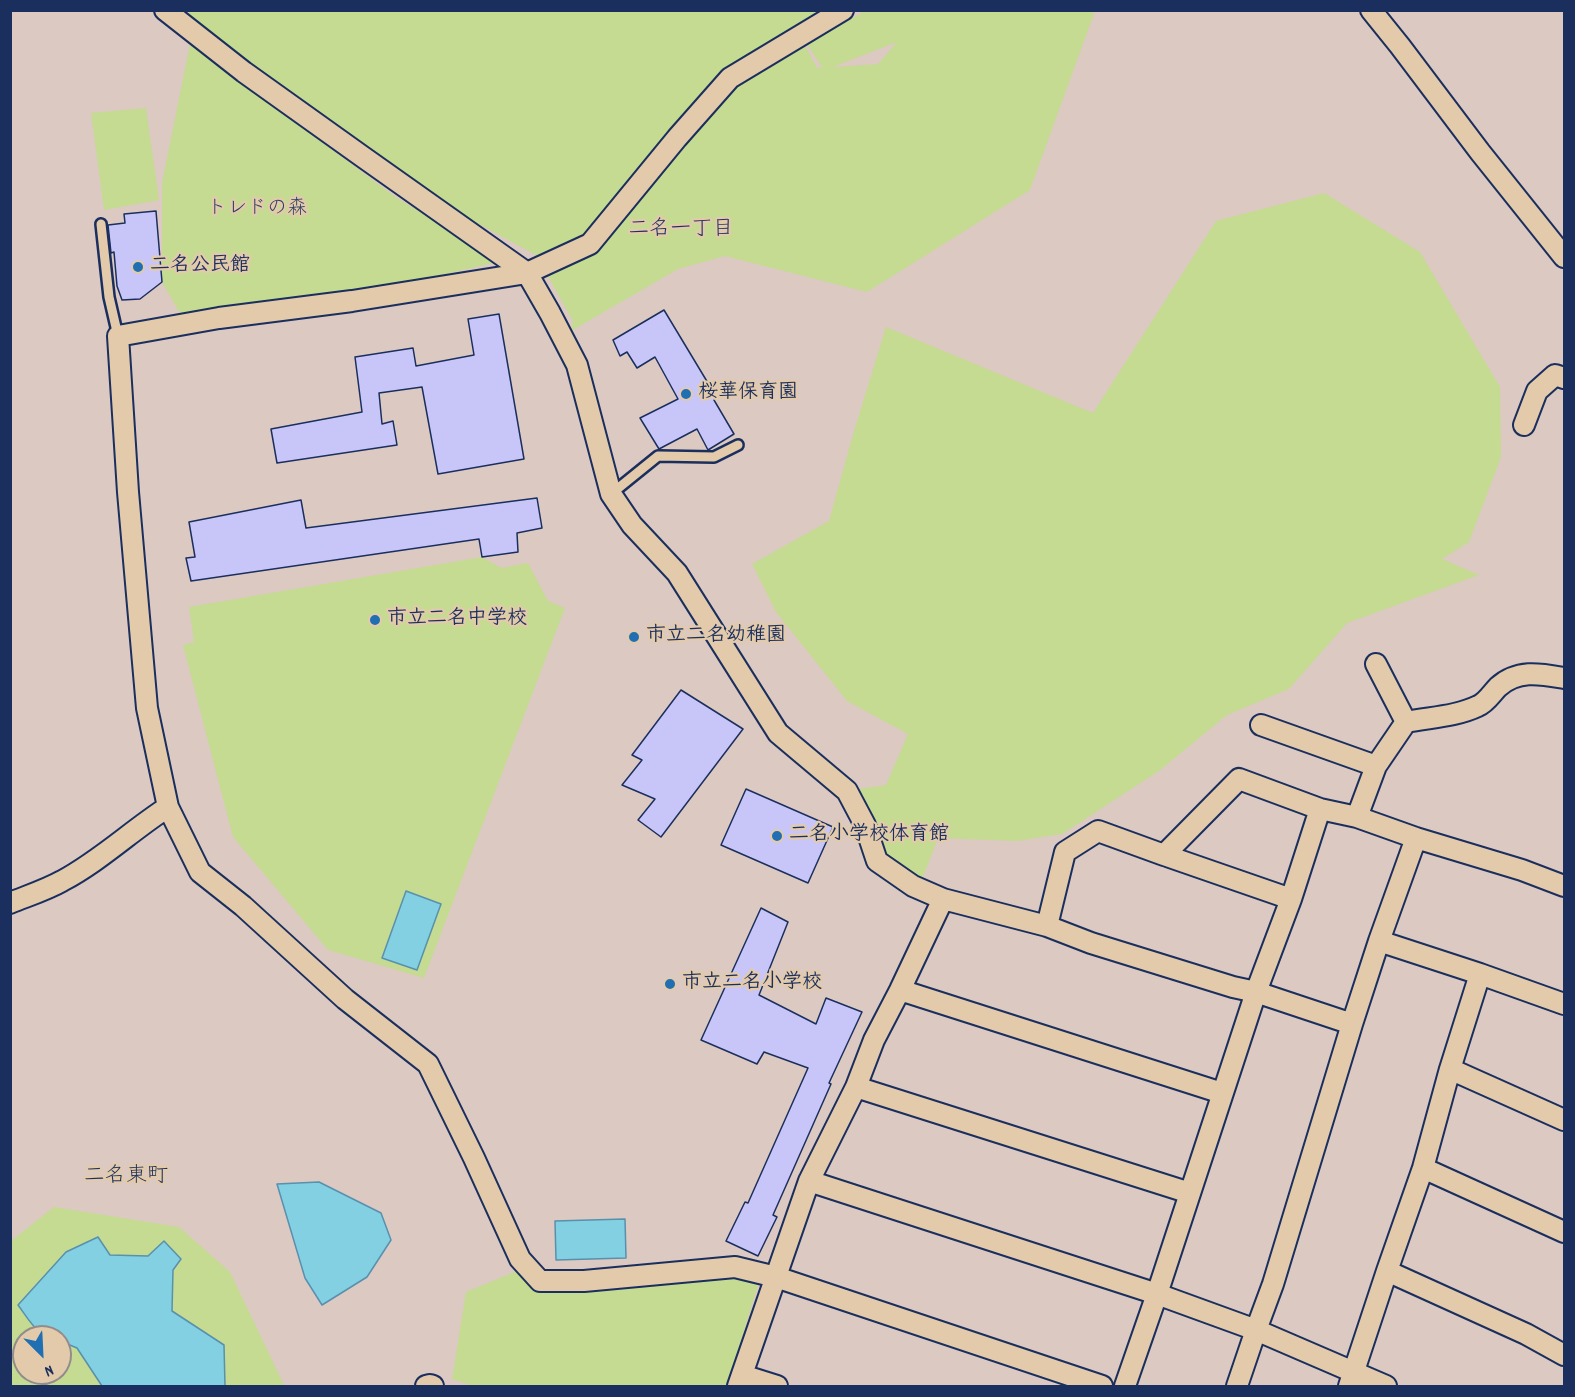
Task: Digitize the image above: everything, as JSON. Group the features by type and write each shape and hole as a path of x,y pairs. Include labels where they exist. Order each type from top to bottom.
{"street":[{"path":"165,10 271,91 527,273 576,364 611,494 632,525 677,573 778,733 847,791 865,825 877,861 913,886 943,899 1047,926 1102,946 1352,1023"},
{"path":"843,10 730,78 677,138 590,244 527,273 352,301 219,318 118,336 128,492 147,708 168,807 200,872 243,906 345,999 428,1064 520,1259 540,1281 584,1281 735,1267 776,1277 1102,1386"},
{"path":"1371,10 1564,257"},
{"path":"1524,425 1537,390 1555,375 1564,378"},
{"path":"1376,664 1406,722"},
{"path":"1357,818 1376,766 1406,722 1452,716 1481,705 1500,685 1517,676 1536,673 1564,678"},
{"path":"1261,725 1376,766"},
{"path":"1164,855 1239,778 1320,809 1357,818 1522,870 1564,886"},
{"path":"10,903 60,882 96,860 141,824 168,807"},
{"path":"1125,1386 1256,992 1291,899 1320,809"},
{"path":"1047,926 1065,852 1098,831 1291,899"},
{"path":"1237,1386 1274,1284 1352,1023 1416,838"},
{"path":"777,1386 740,1381 808,1181 856,1087 874,1040 943,899"},
{"path":"1379,941 1564,1004"},
{"path":"1352,1380 1423,1168 1450,1069 1480,974"},
{"path":"900,990 1222,1093"},
{"path":"1450,1069 1564,1120"},
{"path":"856,1087 1190,1193"},
{"path":"1423,1168 1564,1232"},
{"path":"808,1181 1157,1294 1256,1330 1352,1380 1386,1386"},
{"path":"1387,1270 1526,1334 1564,1355"},
{"path":"426,1386 433,1386"}],"lane":[{"path":"101,224 108,297 118,336"},
{"path":"611,494 658,456 714,457 738,445"}],"green space":[{"path":"177,11 828,11 796,29 817,68 822,67 806,43 865,11 1095,11 1030,190 867,292 725,256 678,269 571,331 573,321 536,255 420,192 362,146","holes":["897,42 878,64 835,67"]},
{"name":"トレドの森","path":"190,44 397,198 502,261 411,282 182,317 162,282 162,183"},
{"path":"146,108 159,200 104,210 91,113"},
{"path":"1324,193 1420,252 1500,387 1501,457 1469,542 1442,559 1479,575 1347,623 1289,689 1227,715 1159,771 1062,834 1017,841 938,838 920,885 887,854 851,790 886,785 908,734 847,701 776,612 752,564 829,521 886,327 1093,413 1216,221"},
{"path":"482,557 501,568 528,563 548,601 565,608 424,978 328,950 233,837 183,645 194,642 189,607"},
{"path":"54,1207 179,1227 230,1272 286,1386 11,1386 11,1241"},
{"path":"517,1271 539,1288 732,1272 760,1279 727,1386 474,1386 452,1379 466,1292"}],"water":[{"path":"406,891 441,904 417,970 382,958"},
{"path":"319,1182 381,1213 391,1240 367,1277 322,1305 305,1278 277,1184"},
{"path":"625,1219 626,1258 556,1260 555,1221"},
{"path":"98,1237 110,1255 148,1256 164,1241 181,1259 173,1270 172,1311 224,1345 225,1386 102,1386 77,1348 72,1346 72,1325 33,1325 18,1305 66,1252"}],"building":[{"name":"二名公民館","path":"156,211 162,282 140,299 122,300 117,286 114,252 111,253 108,225 125,223 124,214"},
{"path":"664,310 717,398 714,400 734,434 708,450 697,429 659,449 640,418 678,399 655,357 637,368 627,352 620,356 613,340"},
{"path":"499,314 524,459 438,474 422,387 379,393 382,424 393,421 397,445 277,463 271,429 362,412 355,357 413,348 416,366 474,355 468,319"},
{"path":"537,498 542,528 517,533 518,552 482,557 479,539 191,581 186,558 195,557 189,522 301,500 306,528"},
{"path":"681,690 743,729 661,837 638,820 655,799 622,785 642,760 632,755"},
{"name":"二名小学校体育館","path":"746,789 833,827 808,883 721,845"},
{"path":"761,908 788,922 759,995 816,1024 826,998 862,1012 829,1083 831,1084 773,1215 777,1217 758,1256 726,1241 745,1202 748,1203 808,1068 764,1052 757,1064 701,1040"}],"place":[{"name":"二名公民館","path":"138,267"},
{"name":"桜華保育園","path":"686,394"},
{"name":"市立二名中学校","path":"375,620"},
{"name":"市立二名幼稚園","path":"634,637"},
{"name":"二名小学校体育館","path":"777,836"},
{"name":"市立二名小学校","path":"670,984"}],"district":[{"name":"二名一丁目","path":"681,231"},
{"name":"二名東町","path":"126,1178"}]}
